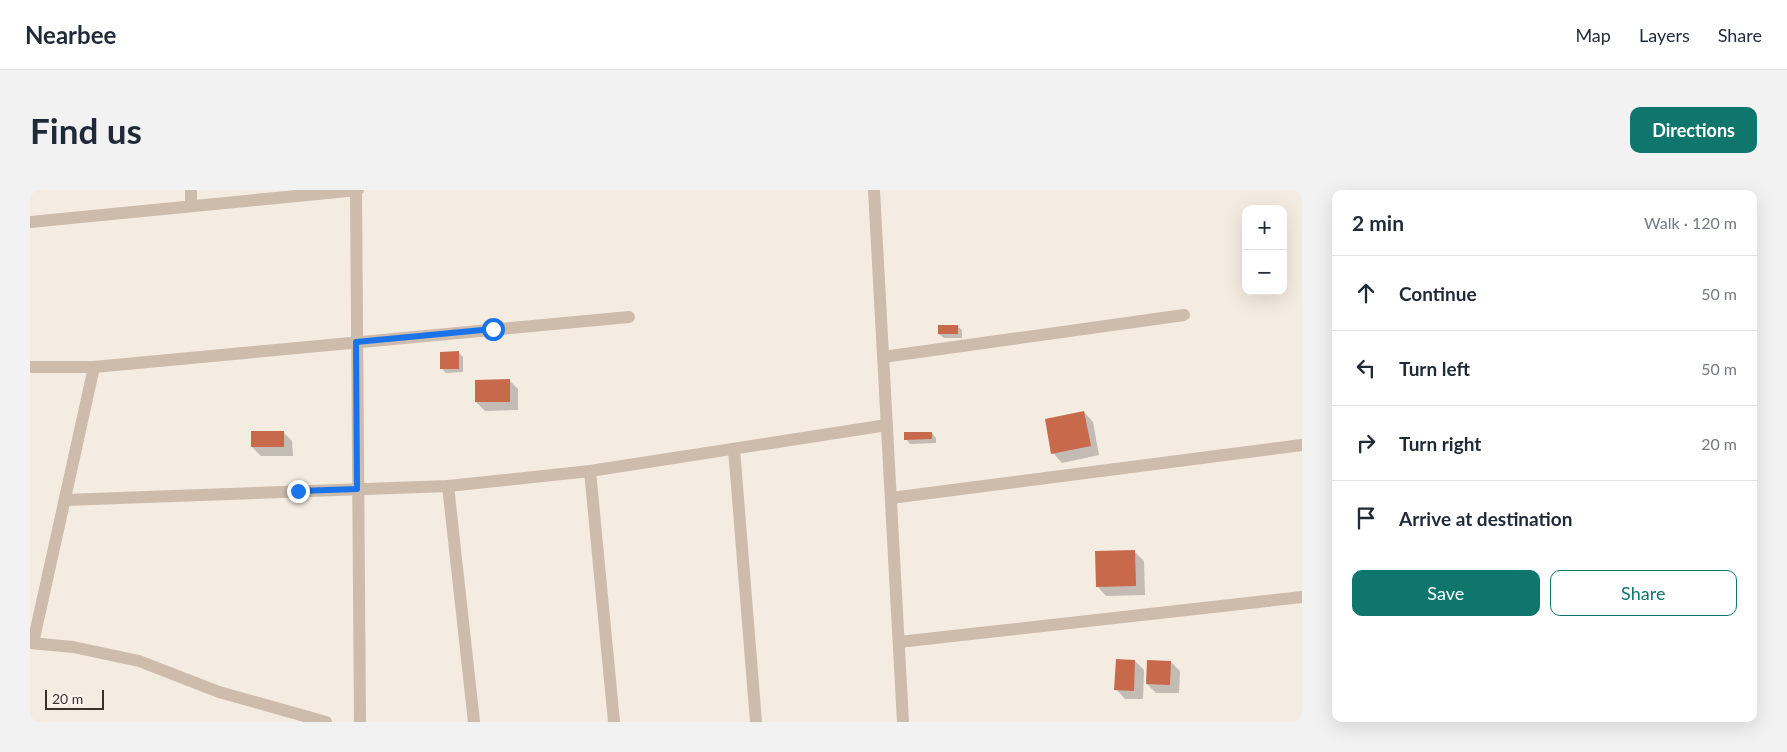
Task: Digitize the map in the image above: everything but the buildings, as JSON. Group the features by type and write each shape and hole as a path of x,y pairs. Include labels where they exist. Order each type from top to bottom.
{"street":[{"path":"191,190 191,206"},
{"path":"30,222 350,190 356,342 360,722"},
{"path":"874,190 903,722"},
{"path":"883,357 1184,315"},
{"path":"30,368 94,367 629,317"},
{"path":"94,367 32,643 74,647 138,661 219,692 326,722"},
{"path":"64,500 448,486 590,471 887,425"},
{"path":"891,498 1302,445"},
{"path":"734,449 756,722"},
{"path":"590,471 614,722"},
{"path":"448,486 474,722"},
{"path":"899,642 1302,597"}],"route":[{"path":"298,491 357,489 356,342 493,329"}]}
